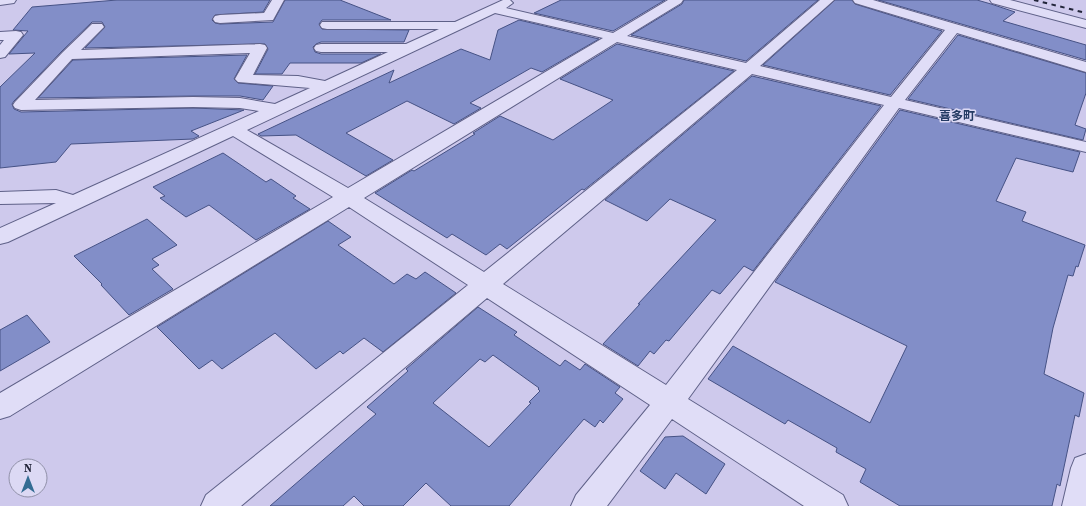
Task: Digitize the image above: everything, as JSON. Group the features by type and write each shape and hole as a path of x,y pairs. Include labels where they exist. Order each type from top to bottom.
{"street":[{"path":"0,1 10,0"},
{"path":"220,19 268,17 278,0"},
{"path":"0,237 513,0"},
{"path":"0,407 677,0"},
{"path":"217,506 747,69 828,0"},
{"path":"859,0 1086,67"},
{"path":"996,0 1086,24"},
{"path":"494,9 1086,147"},
{"path":"327,25 457,25"},
{"path":"97,27 21,105 193,102 240,103 278,109"},
{"path":"587,506 670,401 895,103 954,28"},
{"path":"0,36 16,35 0,54"},
{"path":"68,56 260,48 243,79 298,81 329,86"},
{"path":"321,48 409,48"},
{"path":"234,129 348,197 670,401 832,506"},
{"path":"0,198 56,196 74,203"},
{"path":"1078,506 1086,468"}],"building":[{"path":"117,0 270,0 263,12 215,15 212,20 215,23 220,24 273,22 285,0 340,0 391,20 322,20 319,24 322,29 409,30 404,42 321,42 313,47 315,52 321,54 381,54 361,63 290,63 282,74 255,74 268,49 265,44 85,48 105,27 102,22 92,22 14,101 12,104 14,109 21,112 193,108 244,110 191,131 199,136 193,139 71,144 56,162 0,168 0,87 35,53 9,54 28,31 13,30 32,7"},
{"path":"561,0 665,0 613,31 534,13"},
{"path":"684,0 818,0 746,61 631,35 682,4"},
{"path":"835,0 852,0 855,4 942,31 890,95 763,65"},
{"path":"878,0 977,0 991,4 1015,12 1003,21 1086,45 1086,60"},
{"path":"519,20 599,39 542,72 531,68 470,103 481,108 454,124 407,101 346,133 393,160 366,176 296,135 261,136 258,134 394,70 389,83 461,49 490,60 498,30"},
{"path":"958,35 1086,73 1086,93 1075,125 1086,129 1083,140 908,99"},
{"path":"617,44 734,71 507,249 500,244 486,255 452,234 447,238 375,193 475,134 473,133 500,116 553,140 613,100 560,79"},
{"path":"247,55 234,79 238,83 273,86 263,100 240,96 38,98 73,60"},
{"path":"752,76 881,106 753,271 744,266 720,294 712,290 669,341 666,340 654,354 650,351 638,366 603,344 716,220 670,199 647,221 605,200"},
{"path":"900,110 1080,152 1073,172 1016,158 996,201 1026,212 1022,221 1085,245 1078,267 1076,266 1073,276 1068,275 1053,328 1044,374 1084,393 1079,417 1075,415 1060,486 1057,484 1052,506 900,506 860,482 866,469 836,452 837,448 788,420 785,424 708,379 733,346 870,423 907,346 775,282"},
{"path":"223,153 266,182 271,179 296,196 293,198 310,209 256,240 209,205 186,217 160,198 165,196 153,187"},
{"path":"147,219 177,245 152,259 159,265 152,269 173,289 129,315 101,285 102,284 74,256"},
{"path":"328,221 351,237 338,245 394,284 407,274 416,279 425,272 456,293 383,352 364,338 343,354 340,351 316,369 275,333 222,369 212,360 199,369 157,327"},
{"path":"478,307 517,332 514,335 560,366 565,360 580,370 585,364 620,387 615,393 623,399 603,423 600,420 595,427 584,419 509,506 451,506 426,483 403,506 364,506 354,496 343,506 270,506 376,414 367,407 408,371 406,369","holes":["493,355 539,388 538,389 540,391 529,402 531,403 489,447 433,403 480,359 485,362"]},
{"path":"27,315 50,342 0,371 0,330"},
{"path":"683,436 725,464 706,494 676,473 665,489 640,471 665,437"}],"railway":[{"path":"1034,0 1086,13"}],"district":[{"name":"喜多町","path":"957,116"}]}
